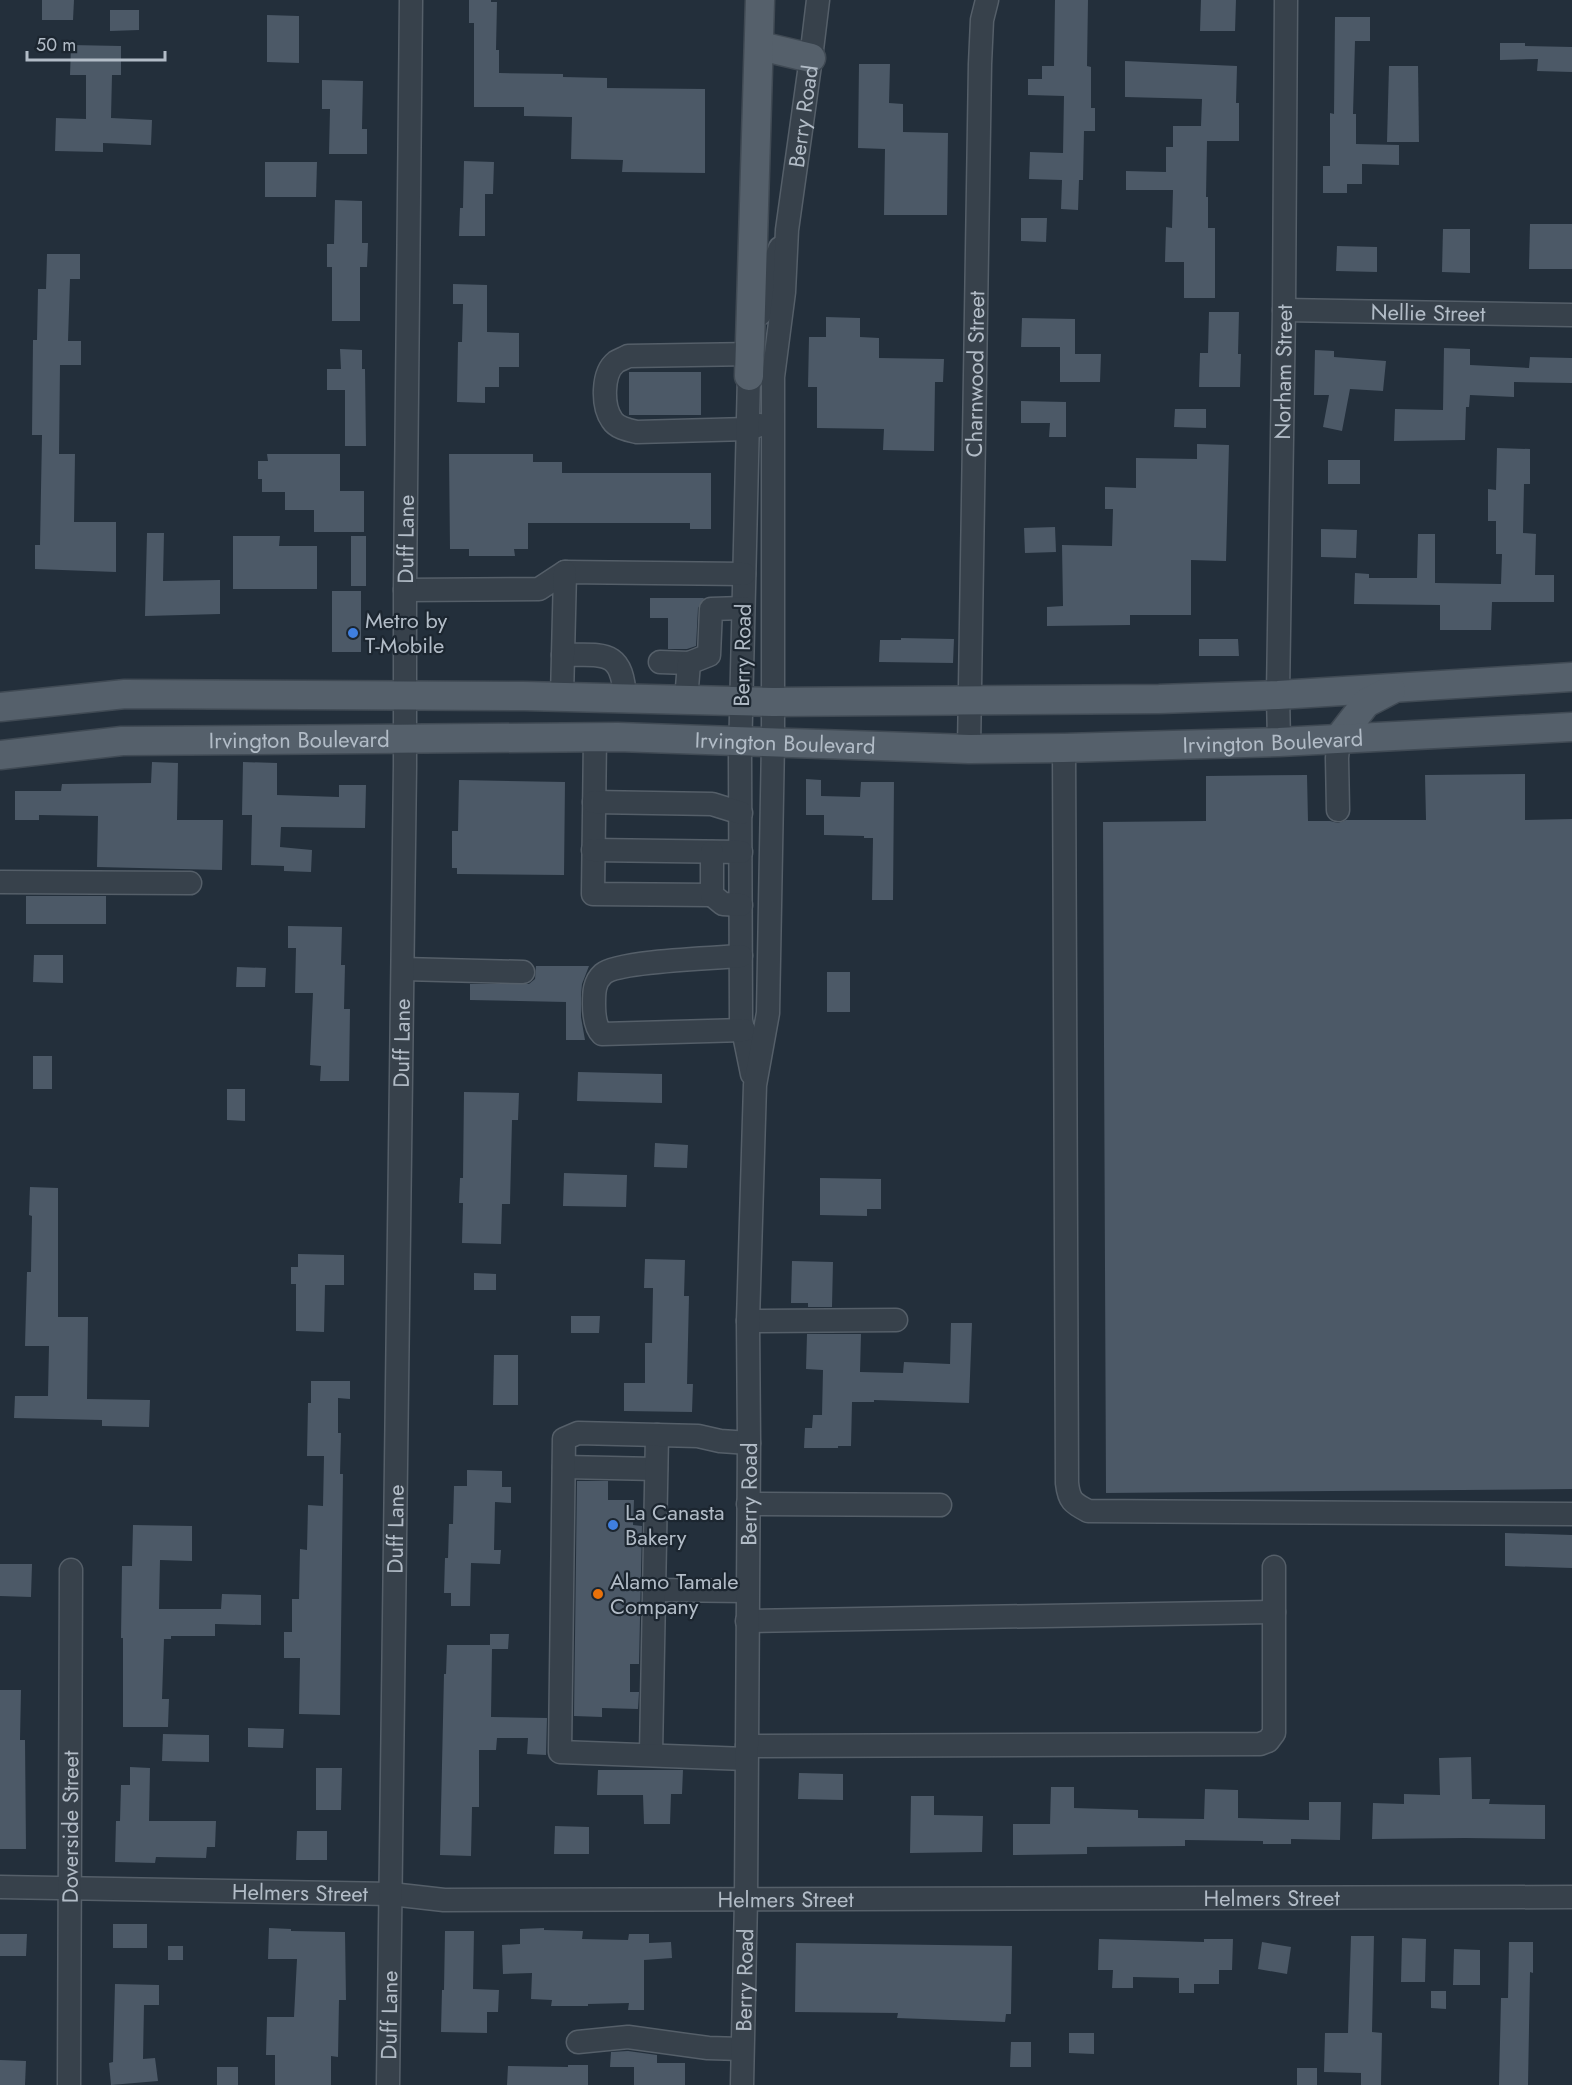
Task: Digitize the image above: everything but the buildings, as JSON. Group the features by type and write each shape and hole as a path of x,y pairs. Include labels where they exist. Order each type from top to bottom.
{"main road":[{"path":"750,362 760,0"},
{"path":"760,46 811,58"},
{"name":"Irvington Boulevard","path":"0,707 125,694 405,694 773,702 1159,699 1278,695 1572,677"},
{"path":"1339,738 1366,703 1398,687"},
{"name":"Irvington Boulevard","path":"0,755 122,741 405,738 595,737 969,748 1064,748 1279,742 1572,727"}],"street":[{"name":"Duff Lane","path":"387,2085 403,969 411,0"},
{"name":"Berry Road","path":"742,2085 746,1899 748,1321 754,1084 768,1013 773,742 773,377 784,292 787,230 818,0"},
{"name":"Charnwood Street","path":"969,748 980,64 982,20 987,0"},
{"name":"Norham Street","path":"1279,742 1286,0"},
{"name":"Berry Road","path":"754,1084 741,1020 741,701 750,362 765,287 787,230"},
{"name":"Nellie Street","path":"1284,310 1572,315"},
{"path":"750,362 628,356 615,363 607,377 605,394 607,410 613,421 624,429 636,432 748,429 773,421"},
{"path":"562,697 565,572"},
{"path":"405,590 539,589 565,572 744,574"},
{"path":"660,662 689,663 709,655 711,609 743,608"},
{"path":"563,655 606,657 616,662 624,680 626,698"},
{"path":"686,700 689,663"},
{"path":"595,737 592,894 712,895 723,904 741,905"},
{"path":"1338,810 1339,738"},
{"path":"1064,748 1067,1483 1068,1494 1074,1504 1088,1511 1572,1514"},
{"path":"594,802 712,804 741,813"},
{"path":"593,850 741,852"},
{"path":"712,852 712,895"},
{"path":"0,882 190,882"},
{"path":"741,956 625,966 604,973 594,987 594,1010 597,1029 602,1034 744,1030"},
{"path":"403,969 523,972"},
{"path":"748,1321 896,1320"},
{"path":"749,1443 720,1441 698,1436 578,1433 564,1439 560,1752 651,1754 1260,1744 1268,1742 1274,1733 1274,1568"},
{"path":"651,1754 657,1435"},
{"path":"564,1467 656,1469"},
{"path":"748,1504 940,1504"},
{"name":"Doverside Street","path":"69,2085 71,1570"},
{"path":"654,1590 747,1591"},
{"path":"747,1621 1274,1611"},
{"name":"Helmers Street","path":"0,1887 391,1894 444,1900 1572,1897"},
{"path":"578,2042 628,2037 708,2048 742,2049"}],"place":[{"name":"Metro by T-Mobile","path":"353,633"},
{"name":"La Canasta Bakery","path":"613,1525"},
{"name":"Alamo Tamale Company","path":"598,1594"}]}
